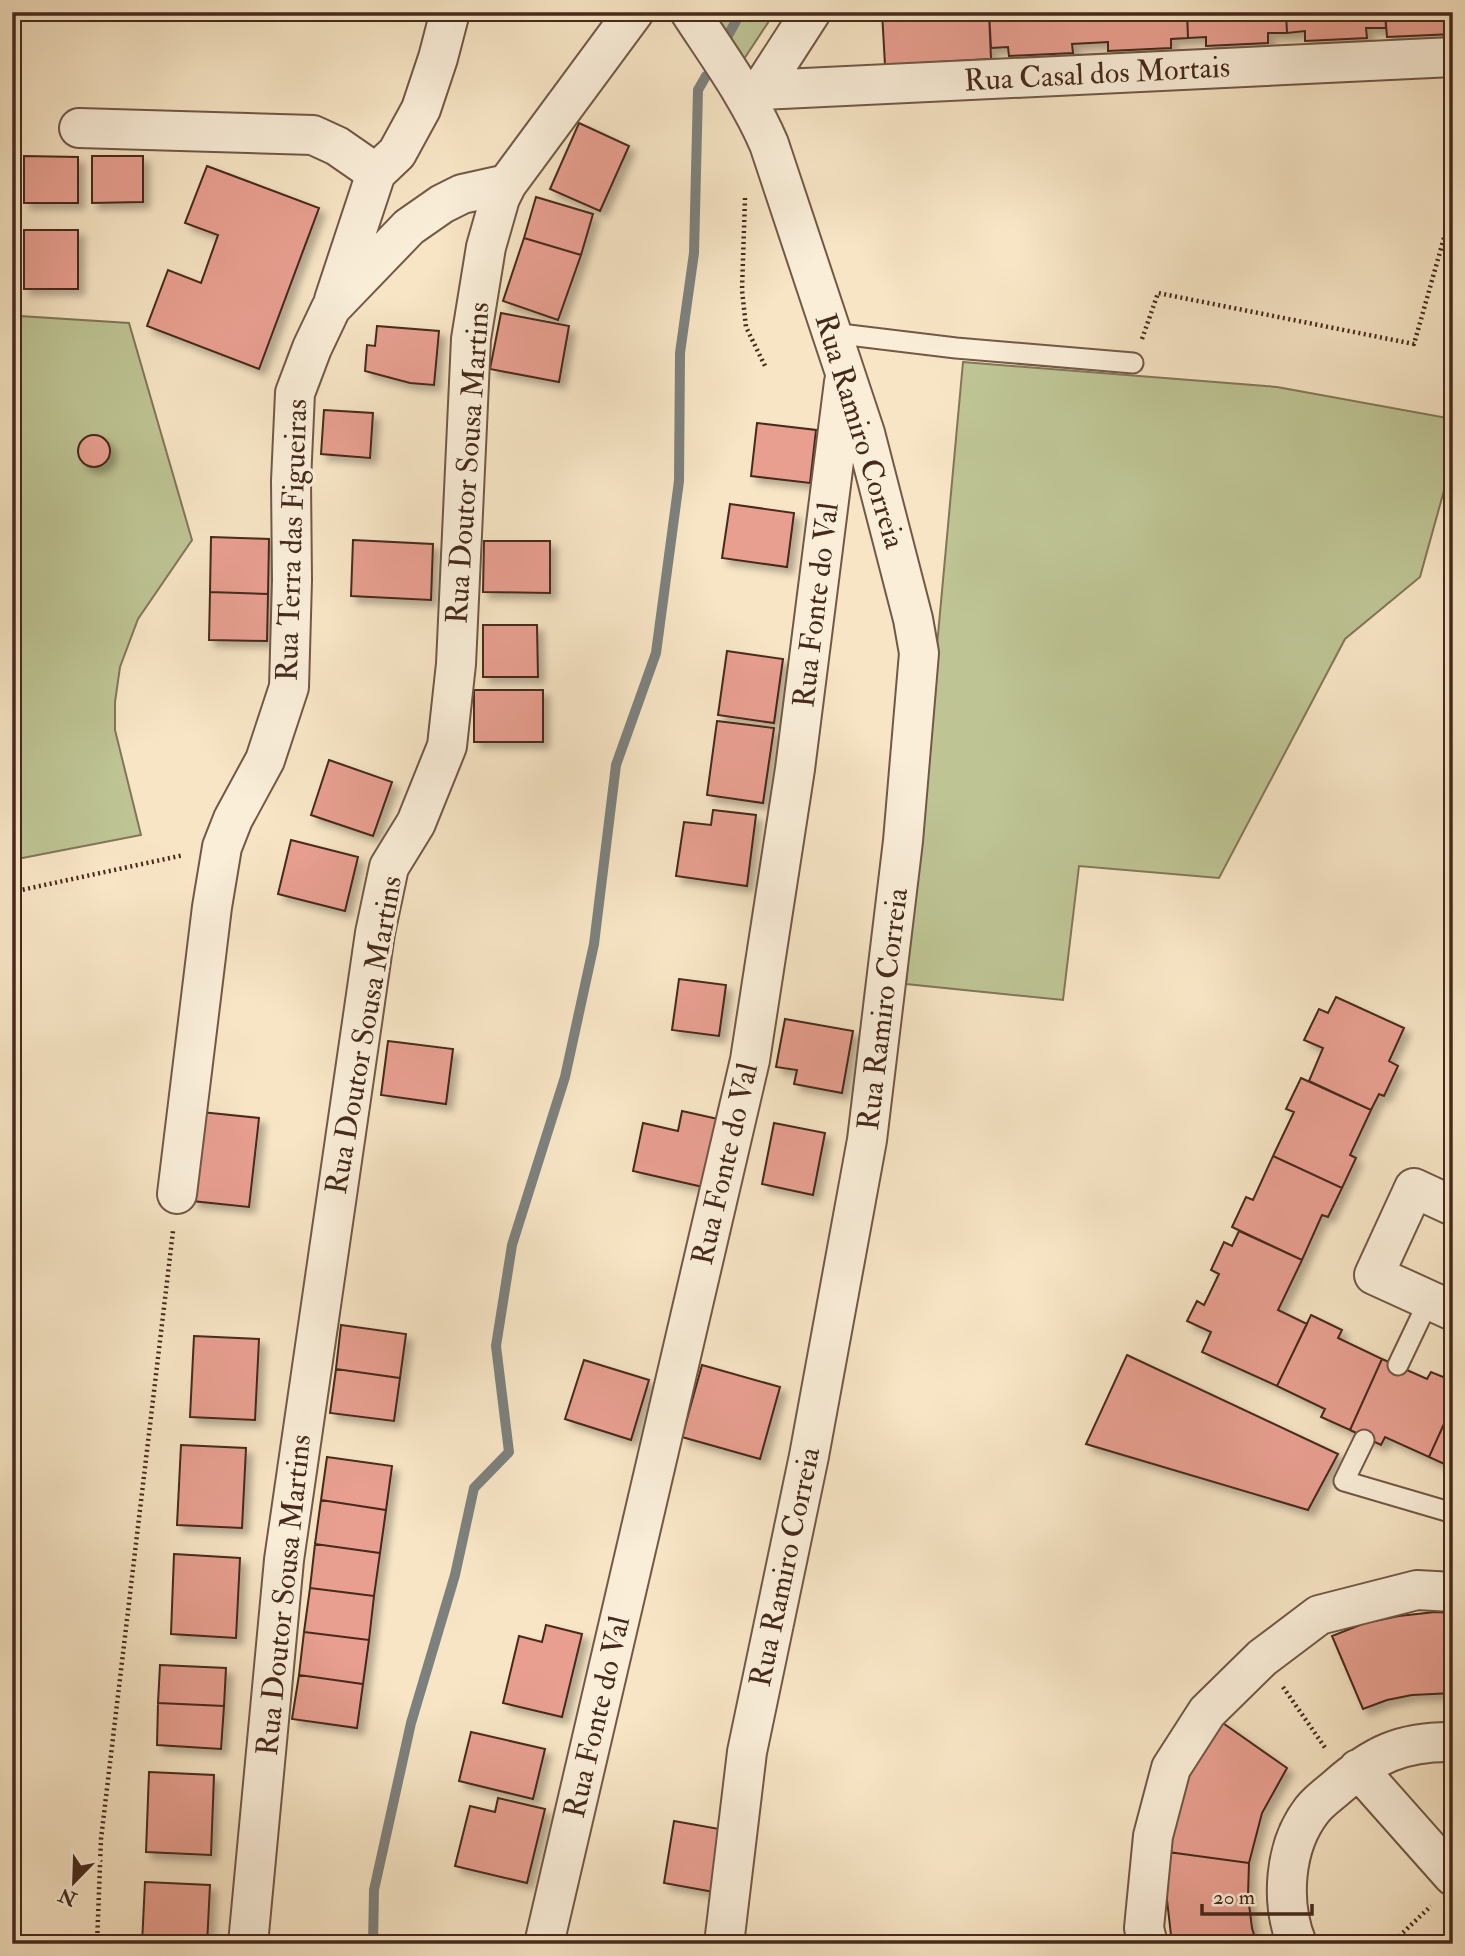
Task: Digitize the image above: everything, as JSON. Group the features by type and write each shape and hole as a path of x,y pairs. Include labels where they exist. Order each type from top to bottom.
{"street":[{"path":"331,308 376,173 397,153 413,126 431,80 450,12"},
{"name":"Rua Doutor Sousa Martins","path":"248,1944 284,1560 375,933 389,867 416,823 447,746 456,664 471,339 486,247 507,184 634,12"},
{"name":"Rua Ramiro Correia","path":"690,12 751,91 758,119 769,144 865,433 913,619 919,653 903,841 867,1140 809,1456 747,1752 724,1944"},
{"path":"751,91 811,12"},
{"name":"Rua Casal dos Mortais","path":"751,91 1453,57"},
{"path":"79,128 313,135 337,146 376,173"},
{"name":"Rua Terra das Figueiras","path":"177,1194 212,907 222,847 233,819 265,760 289,687 291,481 295,393 331,308 409,227 462,194 507,184"},
{"name":"Rua Fonte do Val","path":"544,1944 750,1060 795,769 845,373"},
{"path":"1441,1306 1374,1275 1414,1188 1453,1206"},
{"path":"1148,1944 1144,1928 1153,1836 1171,1768 1208,1712 1262,1658 1319,1615 1417,1590 1453,1592"},
{"path":"1297,1944 1287,1895 1288,1871 1299,1831 1313,1809 1375,1757 1392,1750 1431,1742 1453,1742"},
{"path":"1352,1774 1444,1890"}],"lane":[{"path":"832,333 956,348 1133,363"},
{"path":"1398,1365 1441,1306"},
{"path":"1364,1440 1344,1482 1453,1513"}],"path":[{"path":"766,368 746,327 742,251 745,192 752,170 769,144"},
{"path":"1133,363 1158,293 1414,344 1453,206"},
{"path":"12,892 222,847"},
{"path":"97,1944 101,1839 177,1194"},
{"path":"1262,1658 1352,1774"},
{"path":"1391,1944 1444,1890"}],"green space":[{"path":"712,12 775,12 744,59"},
{"path":"12,99 20,316 129,323 192,540 138,619 120,667 115,702 115,730 141,835 12,860"},
{"path":"963,362 1277,387 1453,419 1453,458 1420,577 1345,639 1219,878 1079,866 1063,1000 906,984"}],"building":[{"path":"882,12 989,12 991,59 885,65"},
{"path":"989,12 1187,12 1188,38 1171,39 1171,48 1108,51 1108,42 1072,44 1073,53 1009,56 1008,47 991,48"},
{"path":"1187,12 1286,12 1287,33 1268,33 1268,43 1206,46 1206,37 1188,38"},
{"path":"1286,12 1385,12 1386,28 1366,28 1367,38 1305,41 1305,31 1287,33"},
{"path":"1385,12 1453,12 1453,34 1387,37"},
{"path":"579,123 629,146 600,211 550,189"},
{"path":"24,156 78,157 78,203 24,203"},
{"path":"92,156 143,156 143,202 92,203"},
{"path":"207,166 319,208 259,369 147,326 168,270 201,283 218,235 185,223"},
{"path":"536,197 593,214 581,255 524,238"},
{"path":"24,230 78,230 78,289 24,289"},
{"path":"524,238 581,255 558,320 503,301"},
{"path":"501,313 569,326 559,382 490,369"},
{"path":"377,326 439,331 434,385 410,383 365,371 367,345 375,346"},
{"path":"324,410 373,413 370,458 321,454"},
{"path":"757,423 816,430 810,483 751,476"},
{"path":"94,435 105,440 110,451 105,462 94,467 83,462 78,451 83,440"},
{"path":"730,504 794,513 787,567 722,558"},
{"path":"211,537 269,539 268,594 210,592"},
{"path":"353,540 433,544 431,600 351,596"},
{"path":"484,541 550,541 550,593 483,592"},
{"path":"210,592 268,594 267,641 209,640"},
{"path":"483,625 537,625 538,677 483,677"},
{"path":"727,651 783,659 774,723 718,715"},
{"path":"474,690 543,690 543,742 474,742"},
{"path":"717,721 774,728 763,803 707,795"},
{"path":"329,760 392,782 373,836 311,815"},
{"path":"713,810 756,815 747,886 676,876 684,822 711,825"},
{"path":"291,840 358,857 345,911 278,894"},
{"path":"679,979 726,985 719,1036 672,1030"},
{"path":"1336,997 1404,1028 1389,1061 1398,1066 1384,1096 1379,1094 1371,1110 1309,1081 1323,1048 1304,1040 1319,1009 1328,1013"},
{"path":"785,1019 853,1031 842,1093 794,1084 797,1070 776,1067"},
{"path":"388,1041 453,1049 446,1104 381,1095"},
{"path":"1301,1078 1371,1110 1350,1155 1356,1158 1342,1188 1273,1156 1294,1112 1286,1109"},
{"path":"682,1111 718,1119 703,1187 633,1171 643,1123 678,1131"},
{"path":"201,1112 259,1118 249,1207 192,1201"},
{"path":"774,1123 825,1133 813,1195 762,1184"},
{"path":"1273,1156 1342,1188 1328,1217 1322,1215 1302,1260 1232,1227 1246,1197 1253,1200"},
{"path":"1239,1231 1302,1260 1278,1310 1307,1324 1277,1386 1202,1352 1211,1332 1187,1321 1197,1301 1204,1305 1219,1274 1211,1270 1224,1242 1232,1246"},
{"path":"1311,1315 1342,1330 1338,1338 1382,1359 1350,1430 1321,1417 1325,1409 1277,1386"},
{"path":"341,1325 406,1334 400,1378 336,1369"},
{"path":"194,1336 259,1339 255,1420 190,1417"},
{"path":"1127,1355 1338,1454 1308,1510 1086,1444"},
{"path":"1382,1359 1427,1379 1431,1372 1453,1381 1453,1404 1429,1457 1385,1437 1381,1445 1350,1430"},
{"path":"584,1360 649,1380 631,1440 565,1419"},
{"path":"702,1365 780,1387 760,1459 682,1437"},
{"path":"336,1369 400,1378 394,1421 330,1413"},
{"path":"1453,1404 1453,1468 1429,1457"},
{"path":"181,1445 246,1448 242,1528 177,1525"},
{"path":"327,1457 392,1466 386,1510 321,1500"},
{"path":"321,1500 386,1510 380,1553 315,1544"},
{"path":"315,1544 380,1553 374,1596 310,1588"},
{"path":"174,1554 240,1558 236,1638 171,1634"},
{"path":"310,1588 374,1596 369,1640 304,1632"},
{"path":"1435,1612 1453,1613 1453,1693 1412,1695 1363,1709 1332,1636 1365,1623"},
{"path":"546,1625 582,1634 562,1717 503,1703 519,1636 542,1642"},
{"path":"304,1632 369,1640 363,1684 299,1675"},
{"path":"160,1665 226,1668 224,1706 158,1703"},
{"path":"299,1675 363,1684 357,1728 292,1719"},
{"path":"158,1703 224,1706 221,1749 157,1745"},
{"path":"1220,1721 1287,1768 1262,1813 1249,1863 1168,1852 1185,1783"},
{"path":"471,1732 545,1749 533,1799 459,1781"},
{"path":"149,1772 214,1775 211,1855 146,1852"},
{"path":"498,1798 545,1809 527,1883 455,1866 470,1806 495,1812"},
{"path":"674,1821 725,1830 714,1892 664,1883"},
{"path":"1168,1852 1249,1863 1248,1896 1257,1944 1172,1944 1166,1891"},
{"path":"145,1882 210,1885 207,1944 142,1944"},
{"path":"1447,1932 1453,1938 1453,1944 1434,1944"}],"waterway":[{"path":"726,39 741,12"},
{"path":"373,1944 374,1890 411,1723 455,1575 474,1488 509,1452 496,1346 512,1245 565,1077 594,944 616,765 656,653 679,481 680,353 694,253 698,90 706,76"}]}
